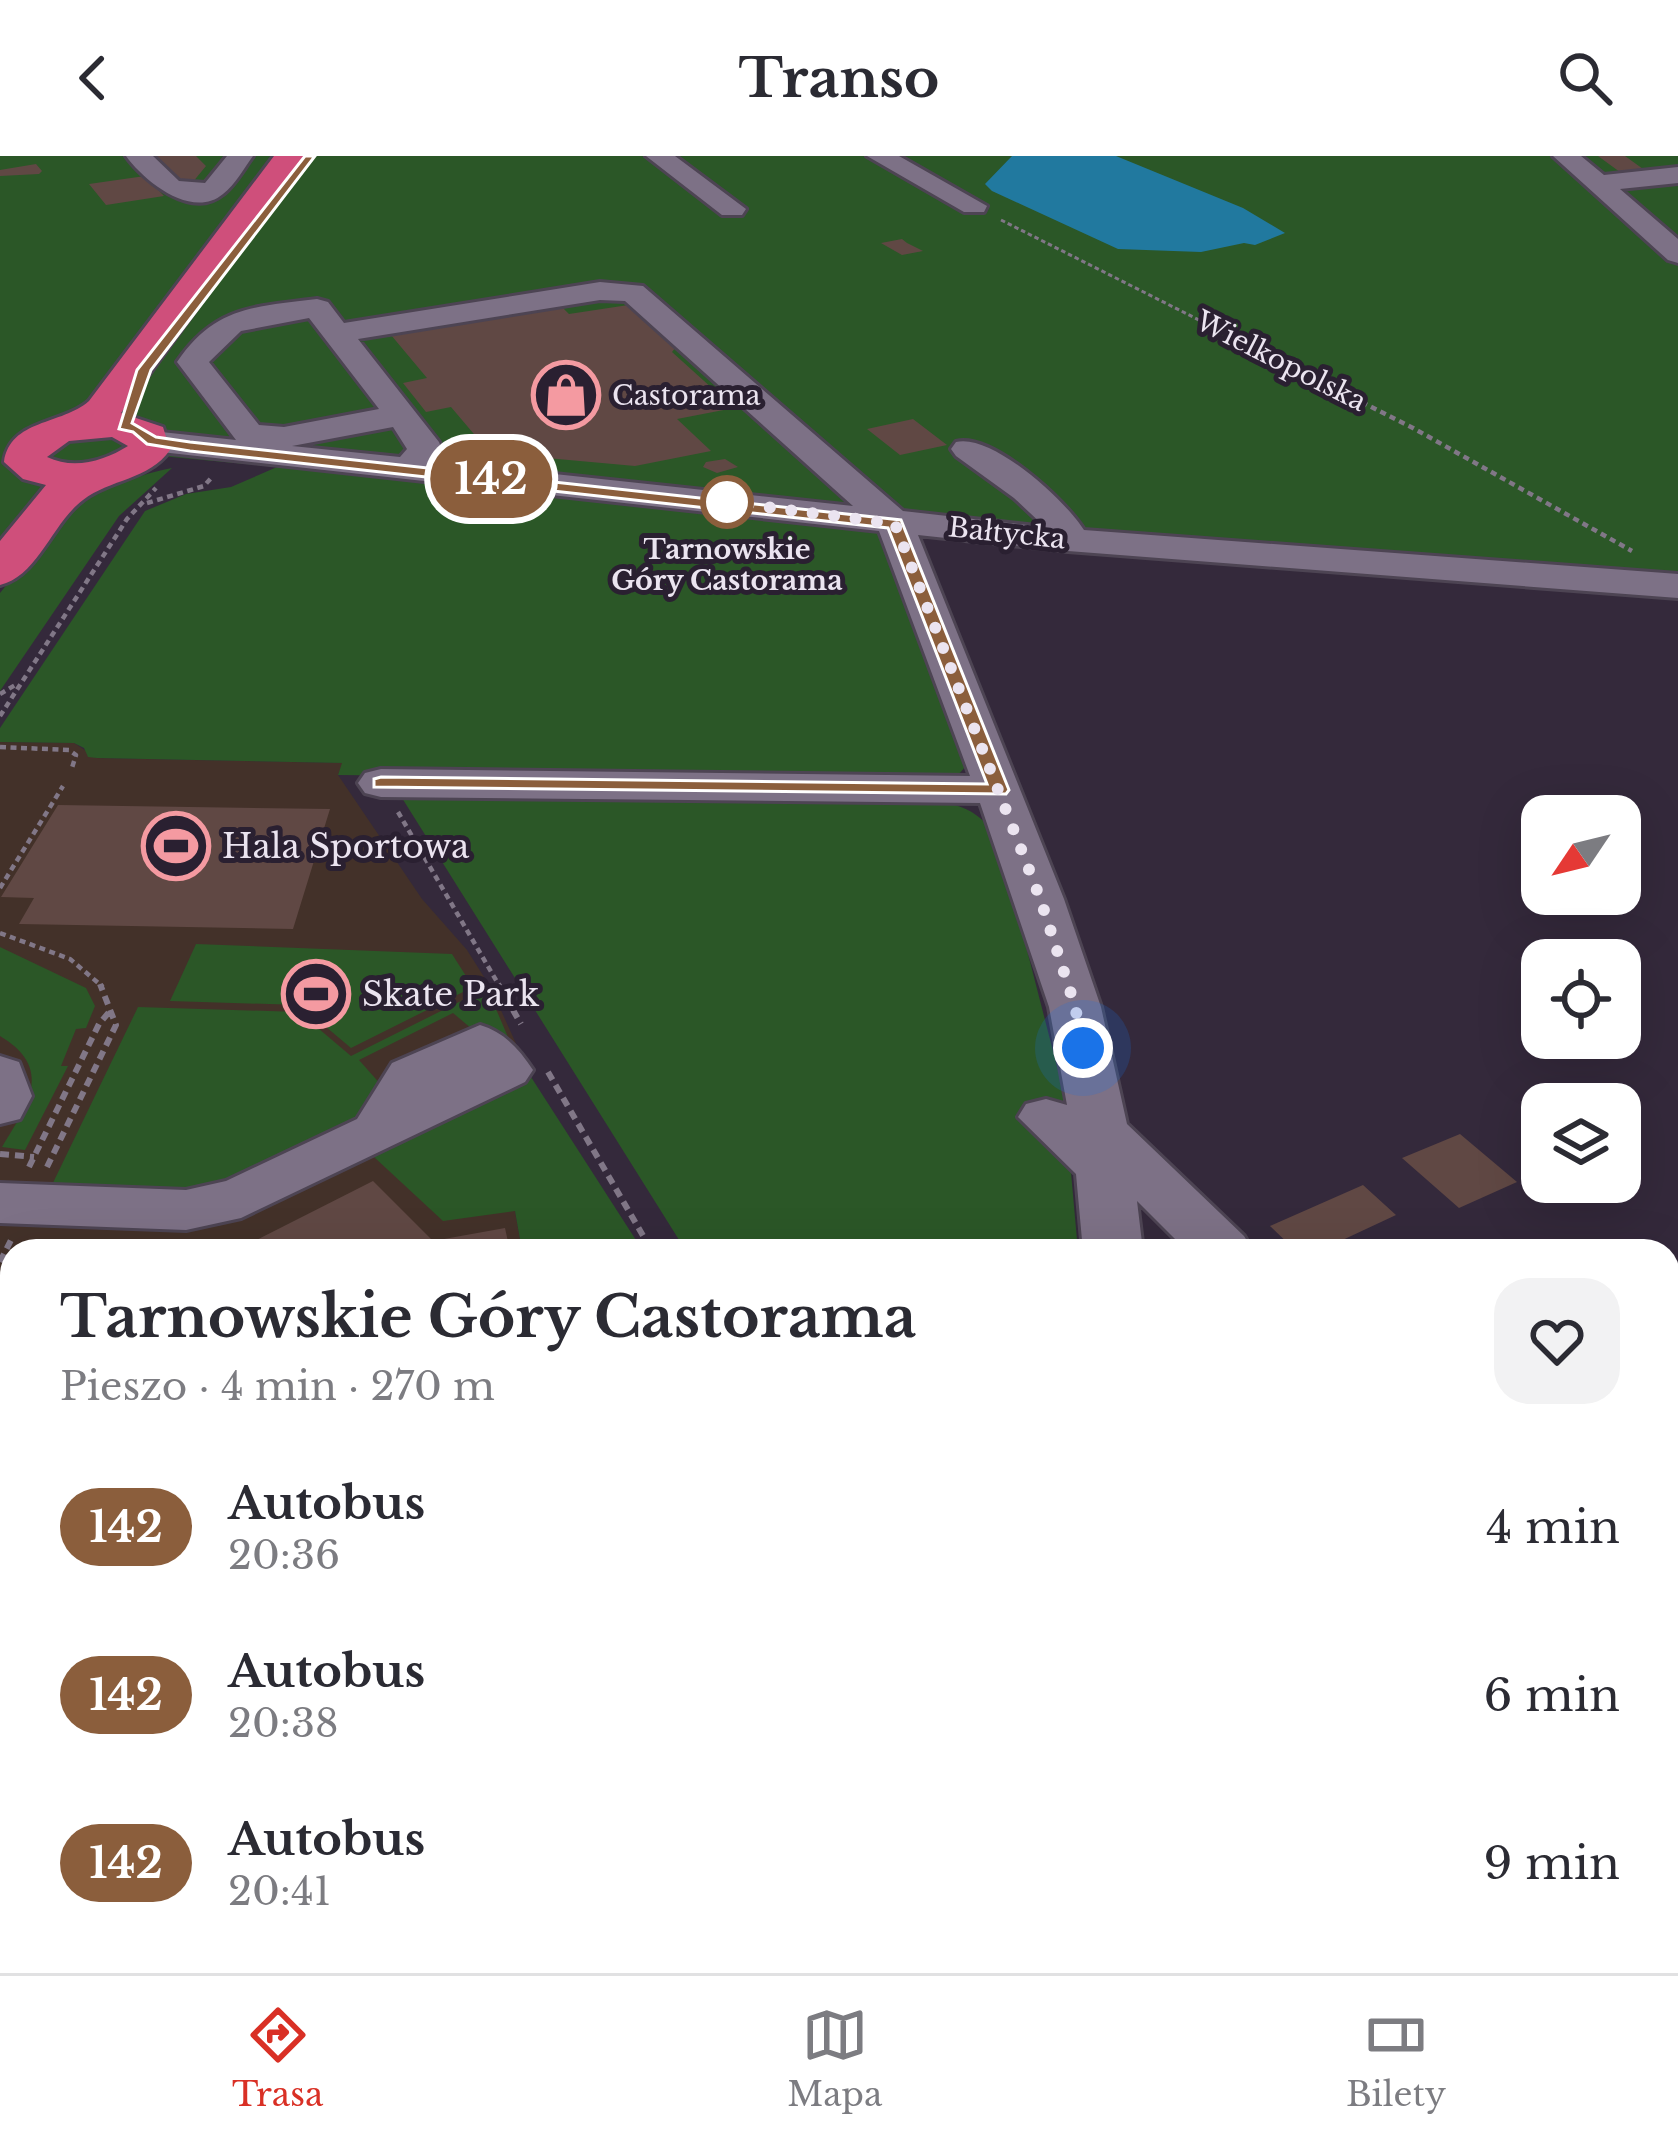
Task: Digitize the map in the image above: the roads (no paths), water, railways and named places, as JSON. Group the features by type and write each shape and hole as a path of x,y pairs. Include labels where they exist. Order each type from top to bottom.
{"highway":[{"path":"148,449 104,410 290,156"},
{"path":"148,449 144,370 310,156"},
{"path":"49,434 148,449 93,487 62,488 27,465 23,457 28,447 49,434"},
{"path":"0,546 36,506 62,488 148,449"},
{"path":"0,571 62,488"}],"street":[{"path":"140,156 167,189 174,191 212,191 240,156"},
{"path":"658,156 732,209"},
{"path":"880,156 974,206"},
{"path":"1566,156 1597,184 1628,196 1662,200"},
{"path":"1628,196 1678,176"},
{"path":"1628,196 1675,240"},
{"path":"327,320 469,283"},
{"path":"399,416 284,436 249,434 193,362 202,344 230,321 327,320 600,291 633,292 895,524 999,790 1075,1006 1083,1138 1110,1239"},
{"path":"327,320 425,450 407,471"},
{"path":"148,449 238,474 266,456"},
{"name":"Bałtycka","path":"148,449 266,456 1068,540 1678,586"},
{"path":"968,449 1058,515 1068,530 1068,540"},
{"path":"381,783 999,790"},
{"path":"0,1075 4,1096 0,1106"},
{"path":"24,1182 186,1210 241,1198 378,1132"},
{"path":"1083,1138 1208,1239"}],"water":[{"path":"1012,156 1116,156 1243,208 1285,233 1255,245 1201,252 1118,249 992,191 985,184"}],"place":[{"name":"Castorama","path":"566,395"},
{"name":"Tarnowskie Góry Castorama","path":"727,502"},
{"name":"Hala Sportowa","path":"176,846"},
{"name":"Skate Park","path":"316,994"}]}
